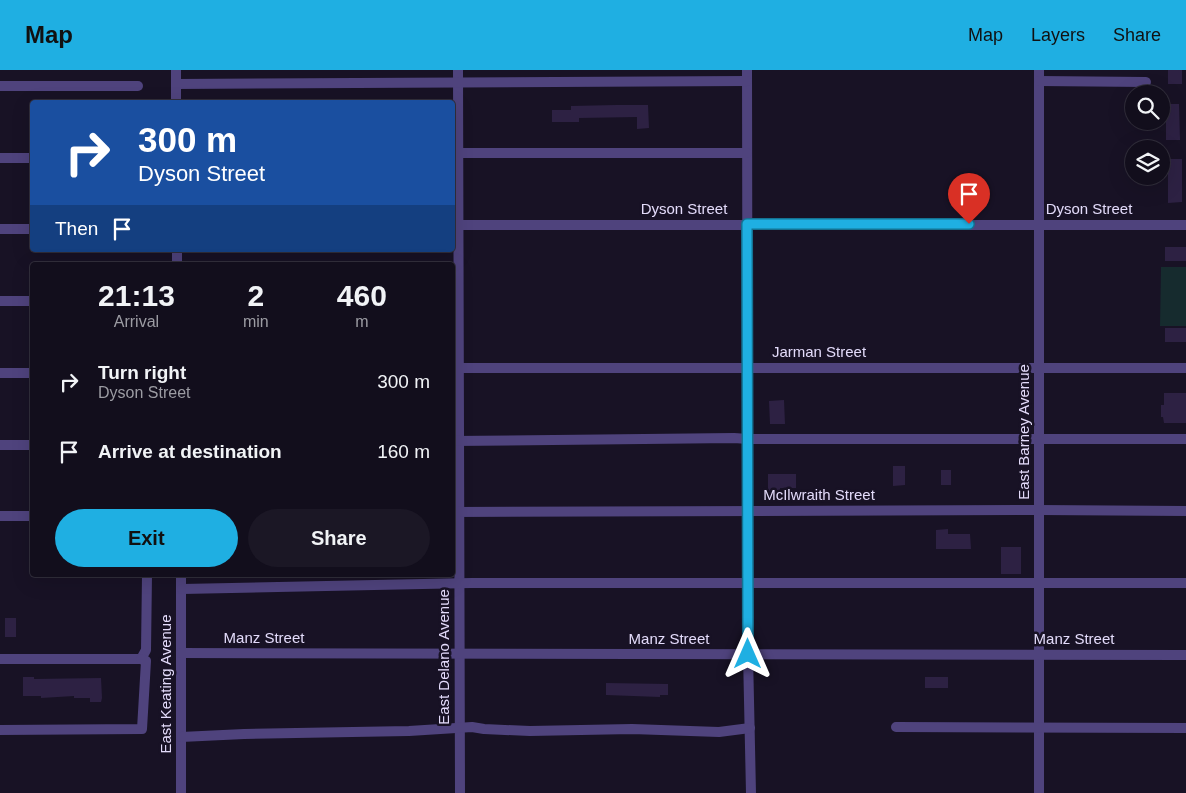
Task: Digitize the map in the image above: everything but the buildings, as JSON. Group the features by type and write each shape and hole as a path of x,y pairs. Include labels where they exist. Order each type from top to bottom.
{"street":[{"path":"176,70 176,100"},
{"name":"East Delano Avenue","path":"458,70 455,153 455,512 458,583 460,793"},
{"path":"176,84 458,82 747,75 748,654 751,793"},
{"path":"1039,75 1146,82"},
{"name":"East Barney Avenue","path":"1039,75 1039,793"},
{"path":"0,86 138,86"},
{"path":"455,153 747,153"},
{"path":"0,158 30,158"},
{"name":"Dyson Street","path":"455,225 1186,225"},
{"path":"0,229 30,229"},
{"path":"0,301 30,301"},
{"name":"Jarman Street","path":"455,368 1186,368"},
{"path":"0,373 30,373"},
{"path":"455,441 724,438 1186,439"},
{"path":"0,445 30,445"},
{"name":"McIlwraith Street","path":"455,512 1186,511"},
{"path":"0,516 30,516"},
{"path":"141,659 146,650 147,577"},
{"name":"East Keating Avenue","path":"181,577 181,793"},
{"path":"182,589 458,583 1186,583"},
{"name":"Manz Street","path":"181,653 1039,653 1186,655"},
{"path":"0,659 141,659 146,661 142,730 0,730"},
{"path":"896,727 1186,728"},
{"path":"181,737 459,728 530,730 632,729 719,732 750,728"}],"green space":[{"path":"1161,267 1186,267 1186,326 1160,326"}],"route":[{"path":"748,654 747,224 969,224"}]}
